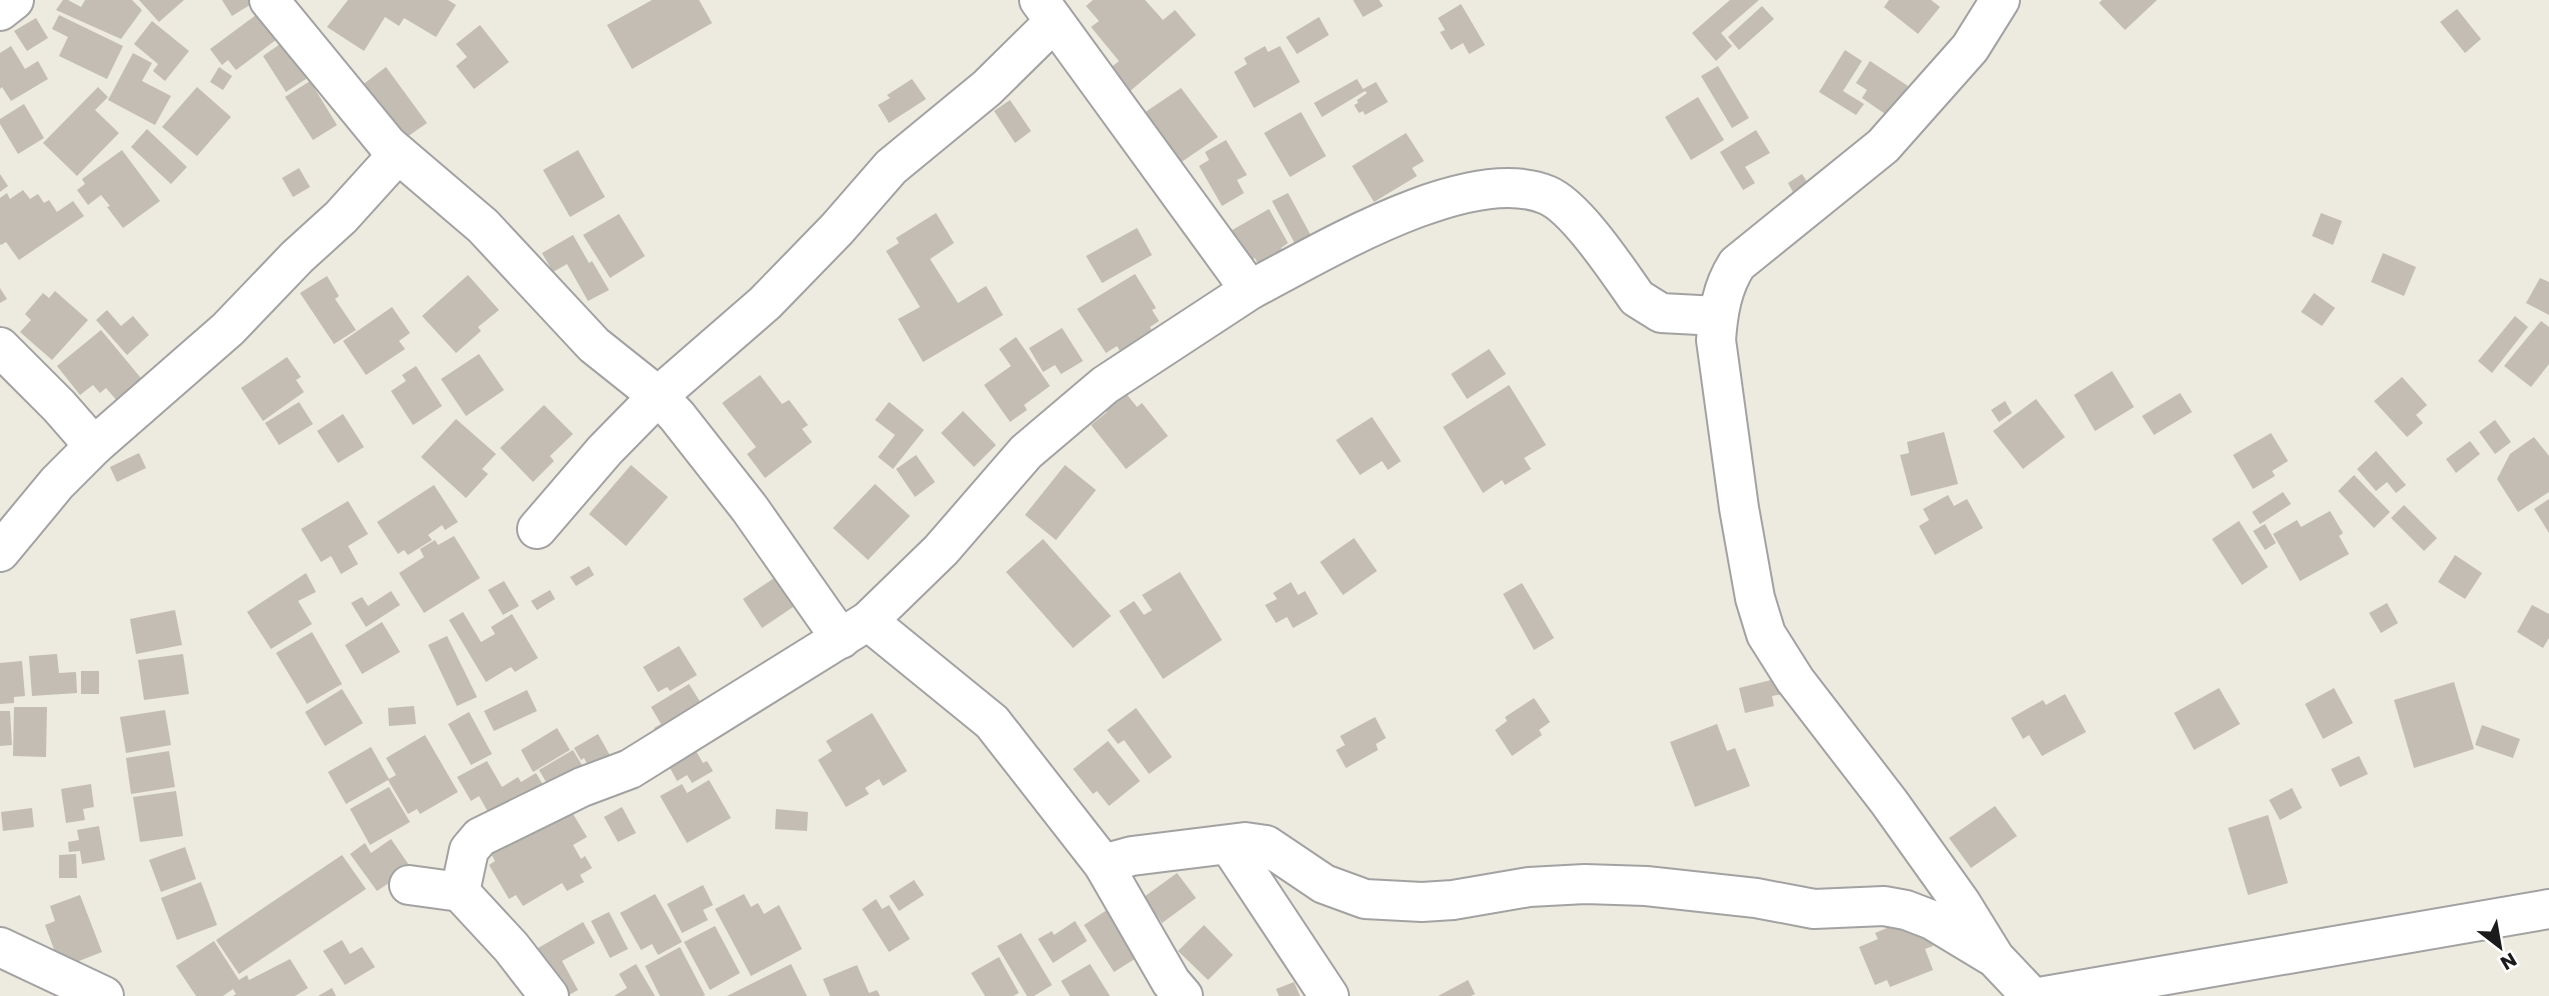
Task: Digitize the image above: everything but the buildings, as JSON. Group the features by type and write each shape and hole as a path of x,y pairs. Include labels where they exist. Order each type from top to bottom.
{"street":[{"path":"0,11 14,0"},
{"path":"269,0 371,126 398,154 483,226 594,345 658,396 677,416 750,509 854,630 992,722 1103,864 1171,982 1183,996"},
{"path":"2000,0 1970,48 1883,146 1737,264 1726,286 1718,316 1716,340 1728,436 1755,598 1766,634 1795,680 1889,802 1961,903 1995,958 2031,996"},
{"path":"537,529 605,450 658,396 765,303 837,229 891,167 987,88 1046,11 1251,290"},
{"path":"0,552 57,483 94,446 228,329 297,257 341,217 398,154"},
{"path":"460,892 469,850 480,837 582,787 629,769 854,630 941,550 1026,452 1105,385 1251,290 1347,238 1427,204 1460,194 1498,188 1547,195 1570,211 1637,298 1647,306 1661,313 1718,316"},
{"path":"0,347 59,406 94,446"},
{"path":"1103,864 1132,856 1245,842 1266,845 1324,884 1365,898 1422,902 1453,900 1529,887 1585,884 1646,886 1756,898 1814,909 1884,906 1906,910 1932,920 1995,958"},
{"path":"1229,845 1329,996"},
{"path":"409,885 460,892 511,947 549,996"},
{"path":"2045,996 2549,909"},
{"path":"0,947 103,996"}]}
